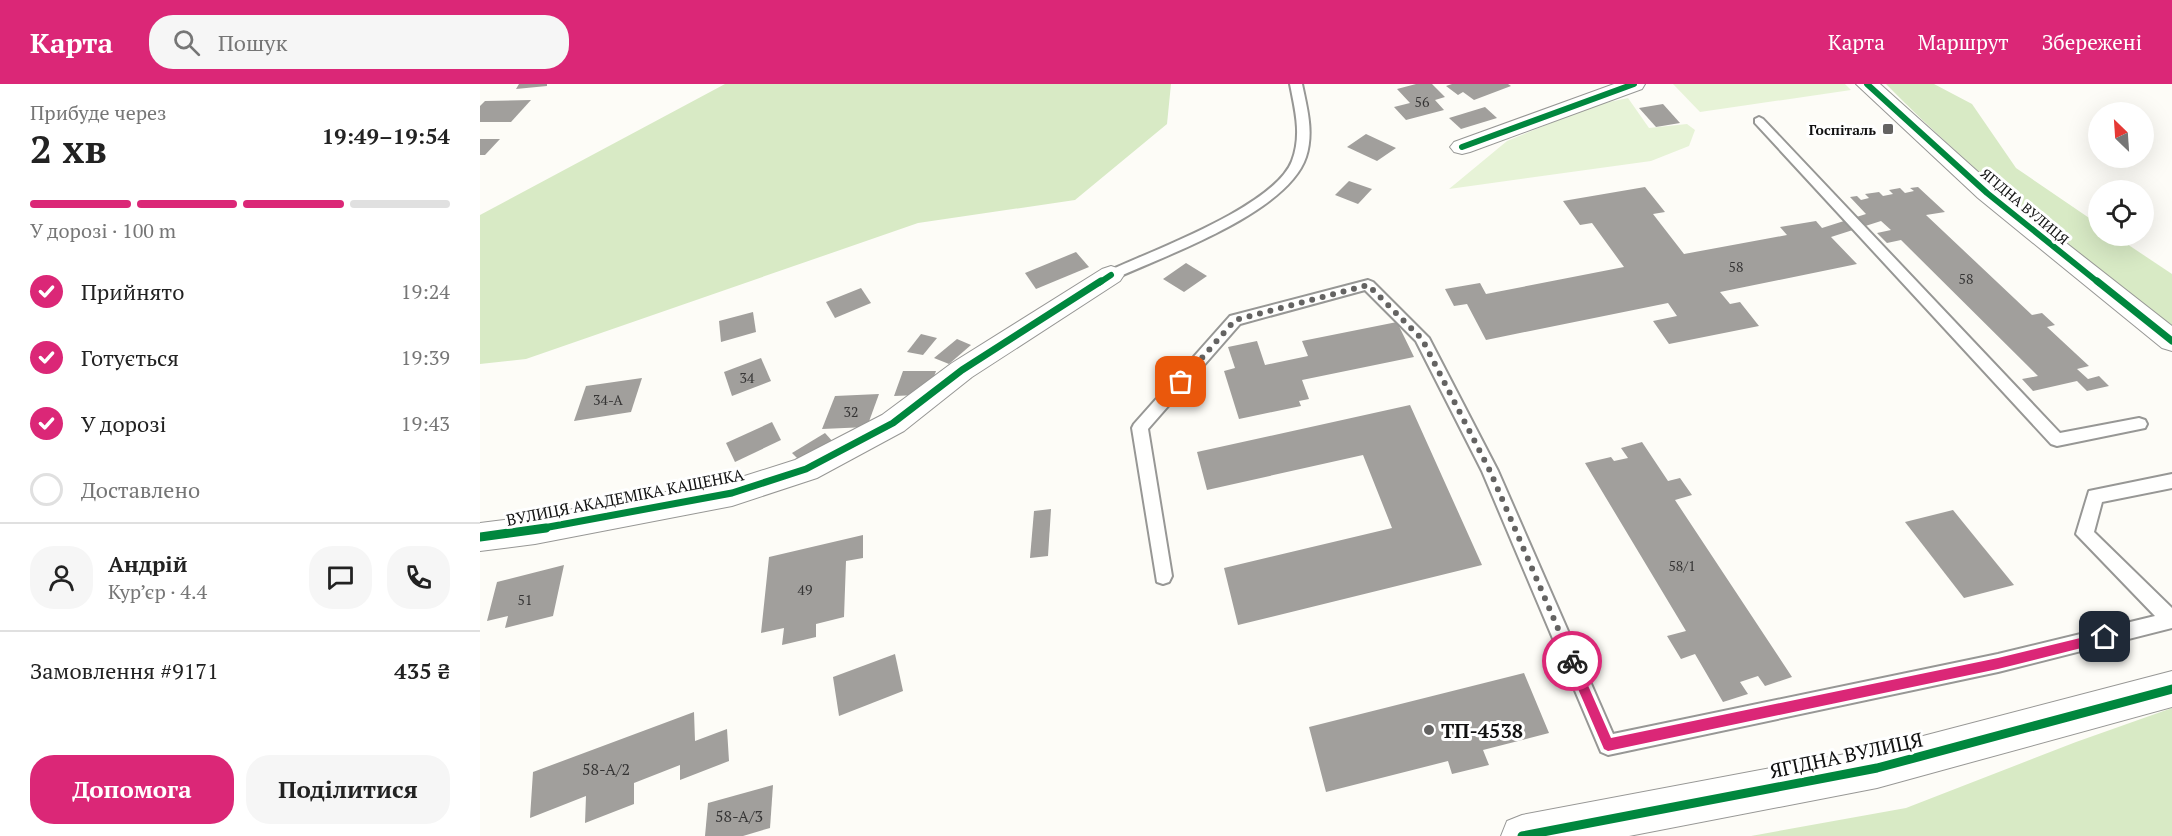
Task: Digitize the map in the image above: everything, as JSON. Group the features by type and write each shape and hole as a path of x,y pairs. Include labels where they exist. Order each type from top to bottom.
{"street":[{"path":"1462,147 1634,84"},
{"name":"ЯГІДНА ВУЛИЦЯ","path":"1867,84 1987,193 2172,341"},
{"name":"ВУЛИЦЯ АКАДЕМІКА КАЩЕНКА","path":"480,537 535,530 732,493 806,469 892,423 962,370 1111,275"},
{"name":"ЯГІДНА ВУЛИЦЯ","path":"1522,836 1877,768 2172,689"}],"lane":[{"name":"ВУЛИЦЯ АКАДЕМІКА КАЩЕНКА","path":"1111,275 1226,221 1263,200 1290,177 1301,153 1304,132 1296,84"},
{"path":"1759,121 2057,440 2139,424"},
{"path":"1163,576 1140,428 1235,320 1368,285 1422,339 1490,471 1608,745 1998,663 2172,620 2085,534 2095,496 2172,481"}],"green space":[{"path":"725,84 1171,84 1167,124 1075,200 918,223 526,359 480,364 480,215"},
{"path":"1673,84 1845,84 1851,90 1700,112"},
{"path":"1886,84 1934,84 1972,104 2016,168 2088,217 2088,246 2130,246 2172,274 2172,328 1989,180"},
{"path":"1628,98 1649,128 1687,124 1695,130 1689,146 1651,161 1449,189 1507,141 1595,105"},
{"path":"2172,708 2172,836 1751,836 1906,808 2076,742"}],"building":[{"path":"519,84 547,84 547,86 516,89"},
{"path":"1416,84 1432,84 1445,97 1435,100 1444,110 1406,120 1394,107 1410,103 1397,89"},
{"path":"1452,84 1508,84 1511,86 1474,100 1463,92 1458,95 1446,86"},
{"path":"531,100 511,122 480,122 480,106 485,101"},
{"path":"1663,104 1680,123 1656,127 1639,108"},
{"path":"1485,107 1497,118 1461,129 1449,118"},
{"path":"1366,134 1396,148 1377,161 1347,147"},
{"path":"480,139 500,139 485,155 480,155"},
{"path":"1349,181 1372,189 1358,204 1335,195"},
{"path":"1645,187 1665,212 1653,214 1684,254 1787,235 1780,227 1816,221 1822,228 1866,214 1850,197 1857,196 1861,200 1869,198 1865,194 1879,192 1883,196 1893,194 1889,190 1900,188 1905,193 1914,191 1910,188 1918,187 1945,212 1926,215 2032,315 2042,313 2055,325 2047,327 2089,366 2077,369 2088,379 2099,376 2109,386 2087,391 2077,381 2033,391 2022,379 2038,376 1901,240 1887,243 1877,233 1891,230 1881,221 1831,237 1857,264 1720,292 1730,304 1740,302 1759,326 1669,344 1653,321 1677,316 1668,303 1486,340 1467,304 1454,306 1445,289 1480,283 1486,294 1624,267 1592,223 1580,225 1563,201"},
{"path":"1076,252 1089,267 1036,289 1025,273"},
{"path":"1186,263 1207,276 1184,292 1163,279"},
{"path":"861,288 871,303 835,318 826,302"},
{"path":"753,312 756,332 721,342 719,321"},
{"path":"1397,322 1414,357 1302,380 1309,399 1299,401 1301,406 1239,419 1224,371 1235,368 1228,347 1257,341 1265,365 1308,356 1302,341"},
{"path":"921,334 937,338 923,355 907,352"},
{"path":"957,339 971,345 949,364 934,358"},
{"path":"761,358 771,381 732,396 724,372"},
{"path":"903,371 936,371 931,385 921,385 918,395 894,396"},
{"path":"642,378 631,412 574,421 586,386"},
{"path":"879,394 867,427 822,429 835,396"},
{"path":"1410,405 1482,565 1238,625 1224,568 1392,528 1363,455 1207,490 1197,452"},
{"path":"772,422 781,440 735,462 726,443"},
{"path":"825,433 834,443 802,463 792,453"},
{"path":"1642,442 1668,481 1680,478 1692,495 1675,500 1792,677 1765,686 1758,676 1740,682 1748,694 1723,702 1695,654 1681,659 1667,636 1686,631 1585,463 1611,457 1614,461 1628,458 1621,448"},
{"path":"1051,509 1048,556 1030,558 1034,511"},
{"path":"1953,510 2014,585 1964,598 1905,522"},
{"path":"863,535 863,558 846,561 844,617 816,624 816,637 782,645 784,628 761,633 769,557"},
{"path":"564,565 553,616 505,628 508,616 487,621 497,582"},
{"path":"895,654 903,691 839,716 833,677"},
{"name":"ТП-4538","path":"1524,673 1549,733 1483,750 1489,765 1452,774 1448,761 1326,792 1309,727"},
{"path":"694,712 695,741 727,729 729,761 680,780 680,765 634,783 634,804 585,823 586,796 530,818 533,772"},
{"path":"773,785 770,828 743,836 705,836 708,803"}],"cycle path":[{"path":"1462,147 1634,84"},
{"path":"1867,84 1987,193 2172,341"},
{"path":"480,537 535,530 732,493 806,469 893,423 962,370 1111,275"},
{"path":"1522,836 1877,768 2172,689"}],"way so far":[{"path":"1181,382 1235,320 1368,285 1422,339 1490,471 1572,661"}],"place":[{"name":"Госпіталь","path":"1888,129"},
{"name":"ТП-4538","path":"1429,730"}],"route":[{"path":"1572,661 1608,745 1998,663 2105,637"}]}
